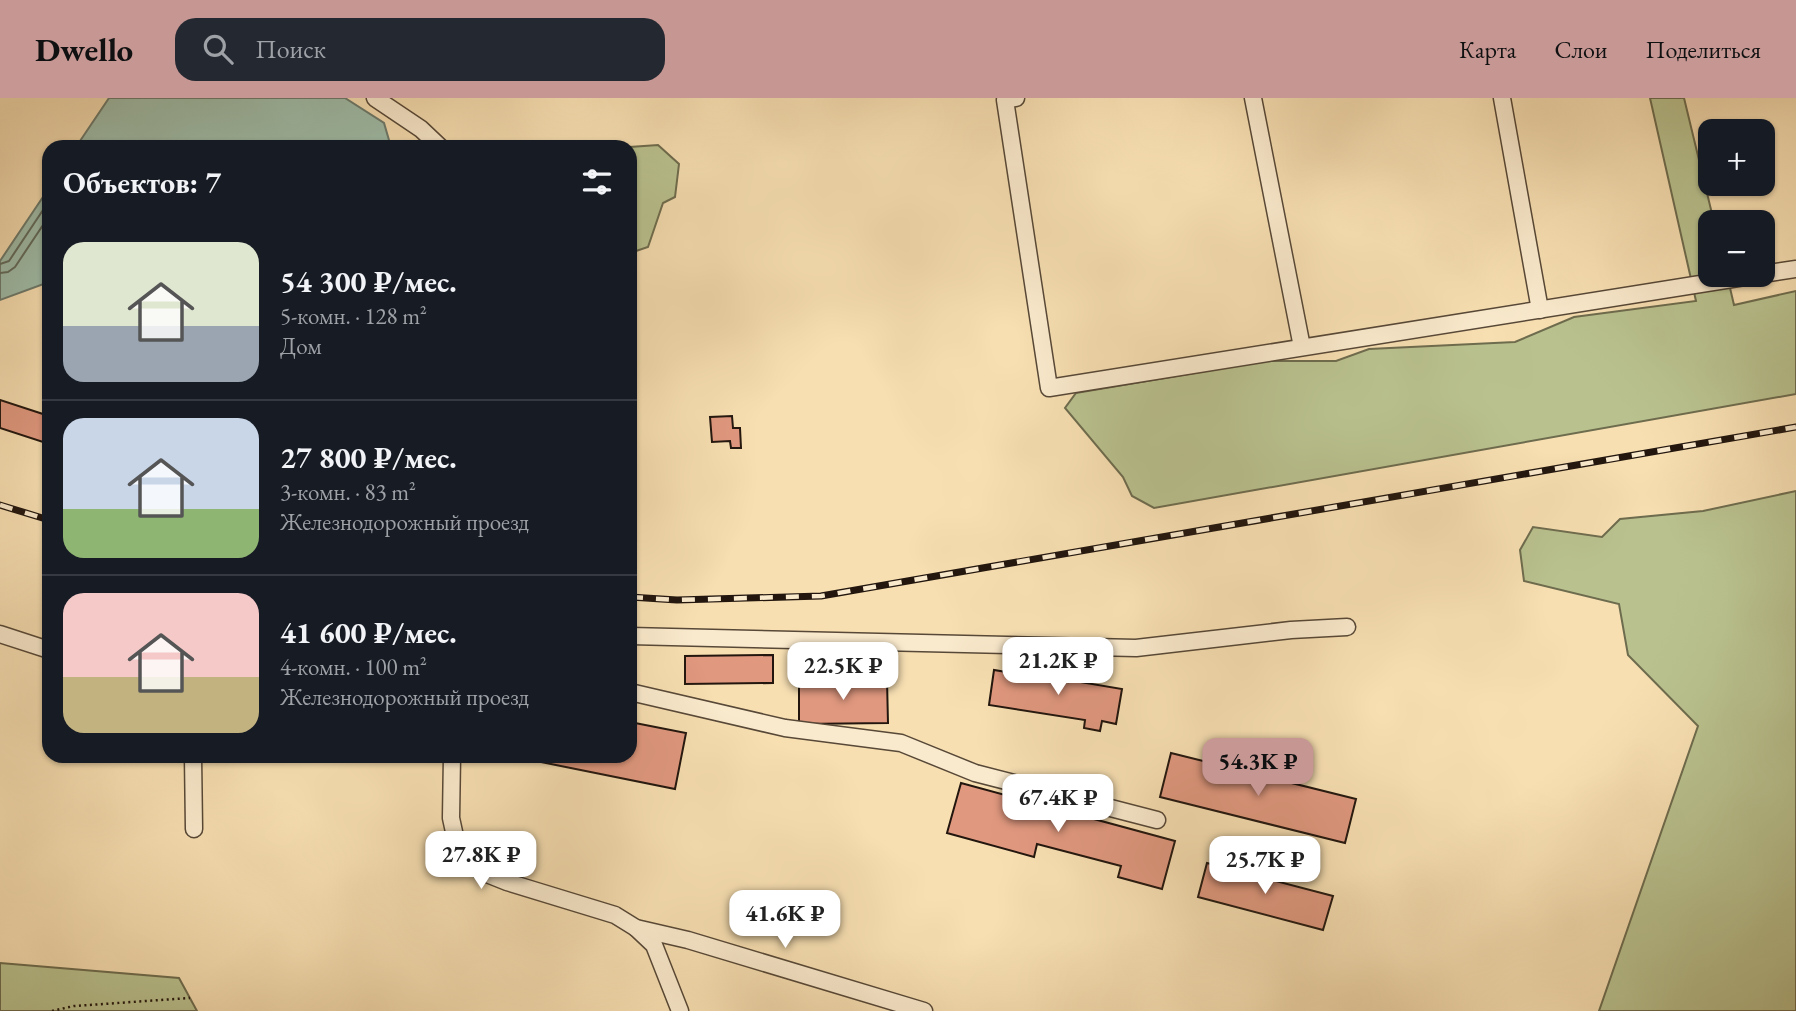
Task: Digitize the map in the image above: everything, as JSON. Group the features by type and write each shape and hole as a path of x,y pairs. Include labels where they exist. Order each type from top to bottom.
{"street":[{"path":"375,98 433,140"},
{"path":"1016,98 1005,100 1049,388 1698,284"},
{"path":"1253,98 1302,348"},
{"path":"1502,98 1540,310"},
{"path":"1775,272 1796,269"},
{"path":"637,636 1136,648 1291,630 1347,627"},
{"path":"0,634 42,648"},
{"path":"637,694 785,728 901,743 975,773 1157,820"},
{"path":"193,763 194,829"},
{"path":"452,763 451,818 456,841 463,854 482,872 615,915 636,928 654,945 680,1011"},
{"path":"636,928 688,940 924,1011"}],"path":[{"path":"52,1011 74,1006 190,998"}],"green space":[{"path":"1650,98 1684,98 1698,156 1698,196 1708,196 1711,210 1698,210 1698,287 1730,287 1734,305 1796,291 1796,394 1154,508 1132,496 1123,477 1065,408 1076,393 1265,361 1336,361 1369,349 1515,342 1574,317 1696,301"},
{"path":"658,145 679,164 675,197 663,203 648,247 637,251 637,146"},
{"path":"1796,491 1796,1011 1599,1011 1698,726 1628,655 1619,604 1524,581 1520,550 1533,527 1602,537 1620,519 1703,511"},
{"path":"0,963 179,978 197,1011 0,1011"}],"water":[{"path":"109,98 345,98 384,123 389,140 81,140"},
{"path":"42,198 42,285 0,300 0,261"}],"building":[{"path":"0,400 42,414 42,442 0,428"},
{"path":"732,416 733,428 740,428 741,448 731,448 730,441 712,442 710,417"},
{"path":"773,655 773,683 685,684 685,656"},
{"path":"1071,661 1083,663 1080,682 1122,689 1116,724 1102,721 1100,731 1084,728 1085,720 989,705 994,670 1068,682"},
{"path":"887,680 888,723 799,724 799,681"},
{"path":"637,723 686,733 675,789 546,763 637,763"},
{"path":"1171,753 1356,799 1345,843 1160,797"},
{"path":"961,783 1175,841 1162,889 1118,877 1121,866 1037,844 1034,857 947,833"},
{"path":"1207,863 1333,896 1323,930 1198,897"}],"railway":[{"path":"637,597 677,600 821,596 1796,427"},
{"path":"0,505 42,518"}]}
